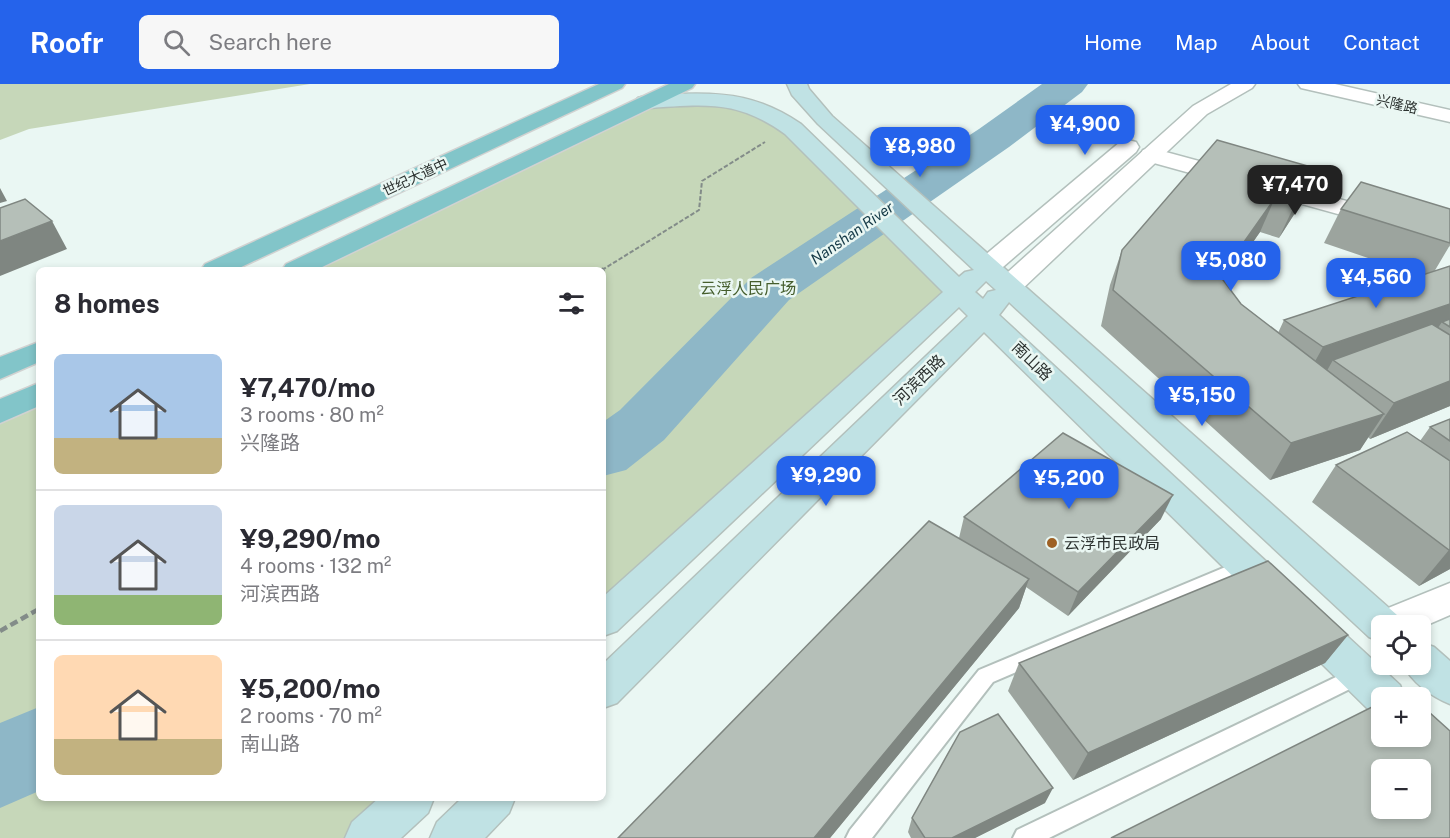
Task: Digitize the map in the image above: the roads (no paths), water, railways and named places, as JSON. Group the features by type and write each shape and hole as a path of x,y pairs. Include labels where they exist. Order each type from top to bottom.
{"main road":[{"name":"世纪大道中","path":"220,267 615,84"},
{"name":"世纪大道中","path":"301,267 685,84"},
{"path":"797,84 799,91 825,120 1372,615"},
{"name":"南山路","path":"645,102 702,99 732,103 765,111 793,129 984,316 1374,687"},
{"name":"河滨西路","path":"606,618 958,291 998,276"},
{"name":"河滨西路","path":"606,687 984,316 998,276"},
{"path":"0,369 36,352"},
{"path":"0,412 36,394"},
{"path":"1431,669 1450,686"},
{"path":"368,838 409,801"},
{"path":"453,838 490,801"}],"street":[{"name":"河滨西路","path":"998,276 1199,87 1206,84"},
{"name":"河滨西路","path":"998,276 1151,155 1200,110 1245,84"},
{"name":"兴隆路","path":"1308,84 1450,116"},
{"path":"1151,155 1450,237"},
{"path":"1410,615 1450,598"}],"lane":[{"path":"858,838 986,676 1246,565"},
{"path":"1025,838 1360,674"}],"waterway":[{"name":"Nanshan River","path":"606,452 642,425 770,289 994,138 1068,84"},
{"name":"Nanshan River","path":"0,768 36,747"}],"place":[{"name":"云浮市民政局","path":"1052,543"}],"park label":[{"name":"云浮人民广场","path":"748,288"}]}
